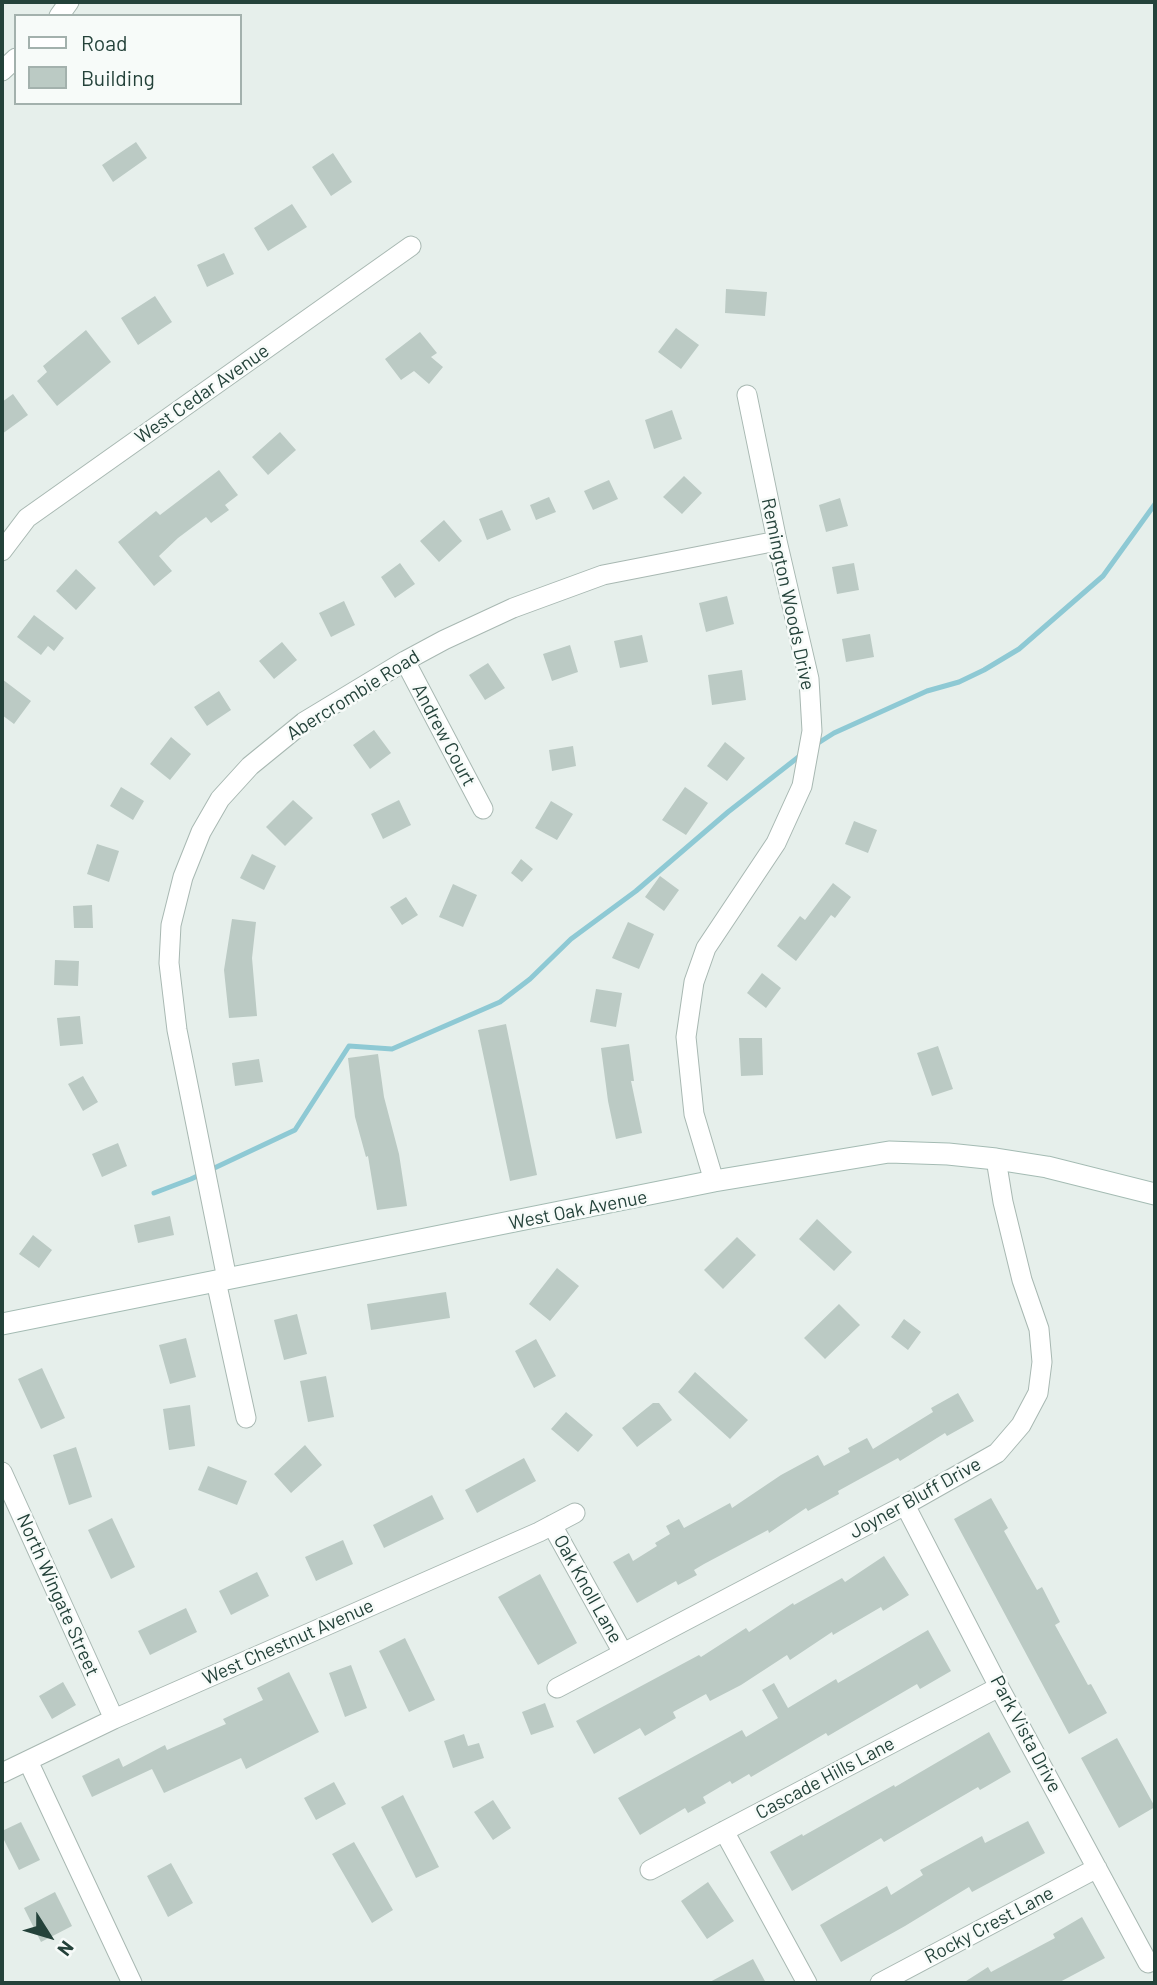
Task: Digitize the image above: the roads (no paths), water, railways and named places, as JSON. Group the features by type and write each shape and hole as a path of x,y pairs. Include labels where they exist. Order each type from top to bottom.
{"street":[{"name":"West Cedar Avenue","path":"2,551 27,518 411,246"},
{"name":"Remington Woods Drive","path":"714,1181 694,1114 686,1037 694,982 706,948 776,844 802,786 811,731 809,679 747,395"},
{"name":"Abercrombie Road","path":"246,1418 177,1030 169,963 171,925 183,877 201,832 220,799 250,766 304,722 405,660 513,608 603,575 777,541"},
{"name":"Andrew Court","path":"405,660 483,809"},
{"name":"West Oak Avenue","path":"2,1324 714,1181 888,1152 948,1154 1047,1167 1155,1194"},
{"name":"Joyner Bluff Drive","path":"557,1688 905,1505 997,1453 1021,1425 1038,1393 1042,1362 1039,1329 1022,1280 1003,1202 996,1159"},
{"name":"North Wingate Street","path":"2,1472 114,1719"},
{"name":"Park Vista Drive","path":"905,1505 999,1687 1148,1963"},
{"name":"West Chestnut Avenue","path":"2,1773 114,1719 575,1513"},
{"name":"Oak Knoll Lane","path":"552,1525 623,1653"},
{"name":"Cascade Hills Lane","path":"650,1870 999,1687"},
{"path":"27,1762 132,1983"},
{"path":"724,1831 807,1983"},
{"name":"Rocky Crest Lane","path":"880,1983 1097,1868"}],"waterway":[{"path":"815,745 834,733 927,691 959,682 1019,649 1103,576 1155,504"},
{"path":"154,1193 191,1179 295,1130 349,1046 392,1049 500,1002 530,979 571,939 636,891 728,812 801,755"}]}
